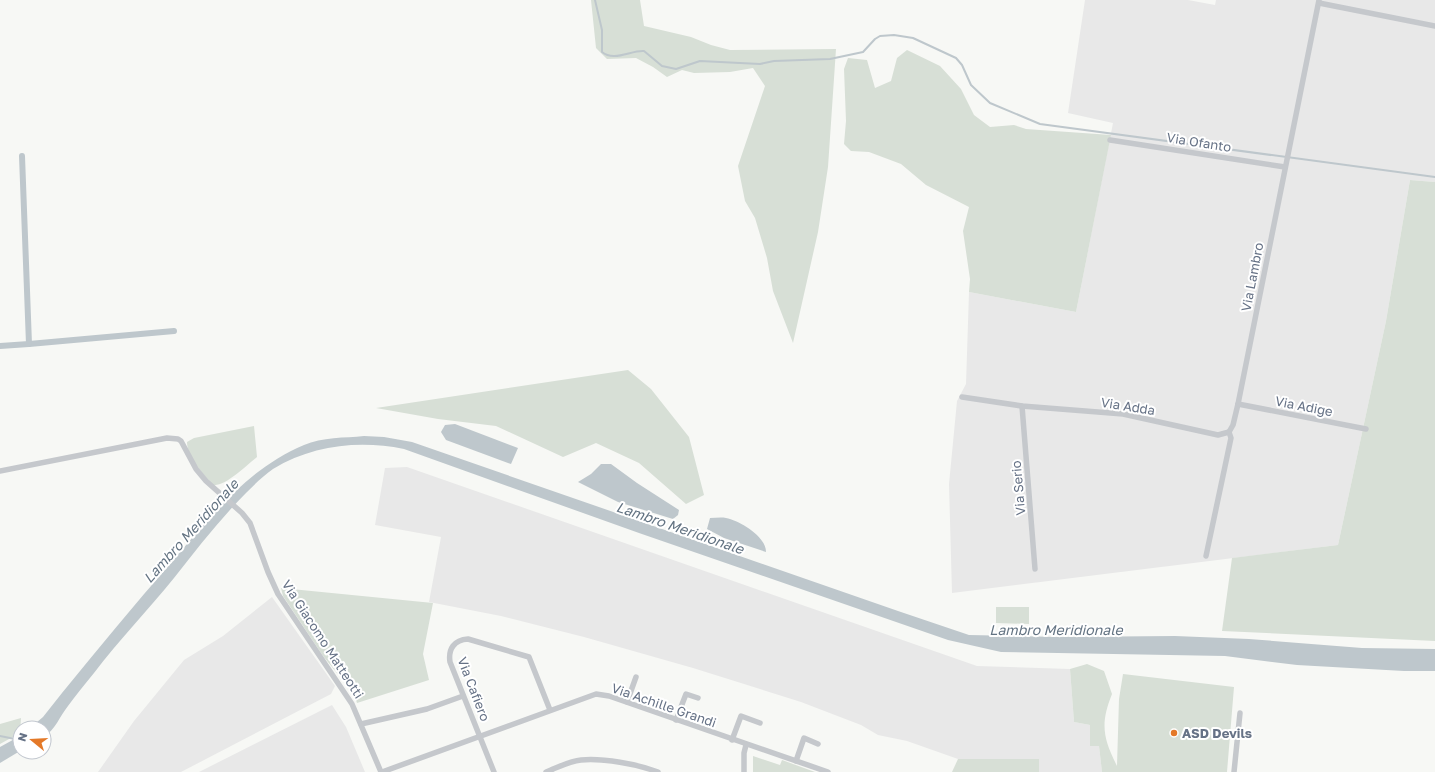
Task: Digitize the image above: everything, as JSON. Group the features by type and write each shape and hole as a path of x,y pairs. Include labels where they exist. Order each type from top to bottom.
{"street":[{"path":"1319,1 1435,26"},
{"name":"Via Lambro","path":"1206,556 1231,438 1229,432 1233,425 1238,404 1319,1"},
{"name":"Via Ofanto","path":"1110,140 1285,165"},
{"name":"Via Adda","path":"962,397 1022,406 1123,414 1214,434 1221,435 1229,432"},
{"name":"Via Adige","path":"1238,404 1366,429"},
{"name":"Via Serio","path":"1022,406 1035,569"},
{"name":"Via Giacomo Matteotti","path":"0,471 173,438 181,441 196,469 210,485 235,506 250,523 268,572 278,594 346,693 381,772"},
{"name":"Via Cafiero","path":"494,772 450,662 449,656 453,646 458,641 468,639 530,657 550,710"},
{"path":"627,702 636,677"},
{"name":"Via Achille Grandi","path":"381,772 479,735 596,694 609,696 627,702 746,745 828,772"},
{"path":"676,720 686,694 698,698"},
{"path":"361,724 427,709 463,696"},
{"path":"1234,772 1240,713"},
{"path":"732,740 741,716 760,723"},
{"path":"796,762 804,738 818,744"},
{"path":"744,772 744,753 746,745"},
{"path":"546,772 573,761 587,760 638,765 658,772"}],"shaded area":[{"path":"591,0 640,0 644,26 691,37 711,45 730,50 836,49 828,167 818,232 793,343 773,291 767,258 755,218 745,201 738,166 765,86 753,68 730,72 694,73 682,70 667,77 653,67 636,58 607,59 596,48"},
{"path":"1085,0 1188,0 1215,5 1216,0 1435,0 1435,182 1410,180 1386,321 1338,545 952,593 949,484 957,401 966,384 969,292 1076,312 1113,123 1068,113"},
{"path":"907,50 940,66 961,89 974,115 990,127 1014,125 1026,129 1111,135 1076,312 969,292 970,279 963,231 969,207 926,185 901,164 869,152 851,151 844,144 846,121 844,69 848,58 867,60 875,88 891,81 897,58"},
{"path":"1410,180 1435,182 1435,641 1222,631 1232,558 1338,545 1386,321"},
{"path":"628,370 651,389 689,437 704,495 686,504 639,463 596,443 563,457 496,426 438,419 376,408"},
{"path":"455,424 518,448 511,464 446,440 441,432 445,425"},
{"path":"254,426 257,457 224,483 213,485 200,471 190,454 187,442 194,438"},
{"path":"364,436 384,437 412,442 969,635 1058,637 1175,636 1249,639 1362,648 1435,649 1435,671 1404,671 1297,665 1225,656 1001,652 948,640 639,533 404,449 387,446 353,445 304,454 273,469 262,478 217,524 164,590 113,649 74,698 52,730 52,720 39,720 116,627 200,529 231,496 265,467 284,455 311,442 326,439"},
{"path":"601,464 611,464 679,510 678,515 673,519 618,502 578,482 591,474"},
{"path":"407,467 977,666 1070,669 1074,722 1090,725 1090,745 1099,746 1102,772 1039,772 1039,759 958,759 907,741 878,735 861,725 801,702 693,668 584,637 501,616 429,602 441,537 375,525 385,468"},
{"path":"710,518 726,518 745,526 762,540 766,552 724,538 707,529"},
{"path":"281,588 433,603 423,654 429,680 357,703 354,694 323,656 283,596"},
{"path":"272,597 335,686 331,694 181,772 98,772 134,721 184,660 223,636"},
{"path":"996,607 1029,607 1029,624 996,623"},
{"name":"ASD Devils","path":"1087,664 1104,671 1112,694 1106,714 1105,731 1106,739 1117,766 1119,699 1123,674 1234,687 1227,772 1102,772 1099,746 1090,746 1090,725 1074,722 1070,669"},
{"path":"332,705 346,727 365,772 199,772"},
{"path":"12,721 12,737 0,744 0,724"},
{"path":"12,740 12,756 0,763 0,747"},
{"path":"753,756 780,765 782,760 815,772 753,772"},
{"path":"958,759 1039,759 1039,772 952,772"}],"waterway":[{"path":"595,0 602,30 602,52 607,55 617,56 644,51 662,66 676,69 700,61 760,64 774,61 830,59 863,52 875,39 880,36 894,35 913,38 956,58 962,65 971,85 990,103 1040,124 1435,177"},
{"path":"0,346 29,344 22,156"},
{"path":"29,344 174,331"},
{"path":"0,736 12,738"}],"place":[{"name":"ASD Devils","path":"1174,733"}],"water label":[{"name":"Lambro Meridionale","path":"680,528"},
{"name":"Lambro Meridionale","path":"191,531"},
{"name":"Lambro Meridionale","path":"1056,630"}]}
